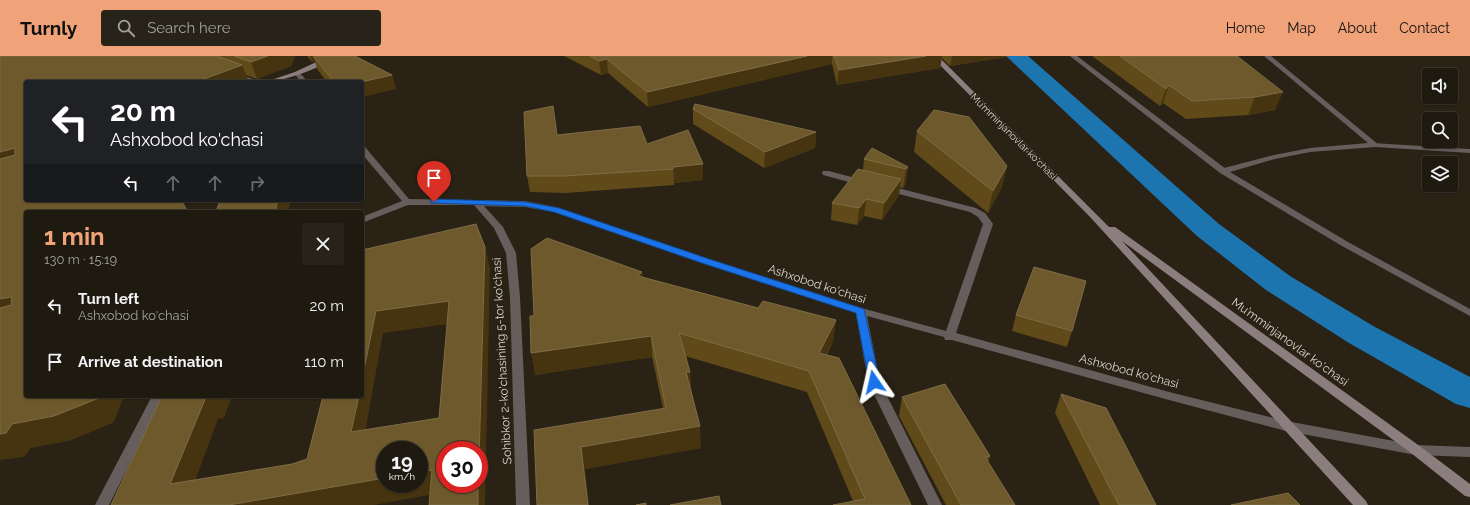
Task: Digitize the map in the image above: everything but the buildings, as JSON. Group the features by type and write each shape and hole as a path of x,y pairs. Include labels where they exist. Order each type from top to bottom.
{"main road":[{"path":"274,80 297,73 334,56"},
{"name":"Mu’mminjanovlar ko‘chasi","path":"934,56 1094,216 1286,426 1361,505"},
{"name":"Mu’mminjanovlar ko‘chasi","path":"1094,216 1416,450 1470,492"}],"street":[{"path":"1073,56 1223,171 1289,212 1393,272 1470,313"},
{"path":"1267,56 1375,145"},
{"path":"229,72 252,80"},
{"path":"297,73 303,80"},
{"path":"1223,171 1274,157 1310,150 1375,145 1470,151"},
{"path":"364,151 407,202 364,219"},
{"path":"826,173 972,210 980,213 985,218 988,224 949,337"},
{"name":"Ashxobod ko'chasi","path":"407,202 476,202 536,205 556,210 861,312 1169,396 1286,426 1416,450 1470,452"},
{"name":"Sohibkor 2-ko‘chasining 5-tor ko‘chasi","path":"476,202 498,227 511,253 515,297 522,505"},
{"path":"861,312 874,382 935,505"},
{"path":"102,505 157,398"}],"waterway":[{"path":"1016,56 1208,230 1278,283 1362,335 1470,394"}],"route":[{"path":"434,202 525,204 556,210 861,312 874,382"}]}
